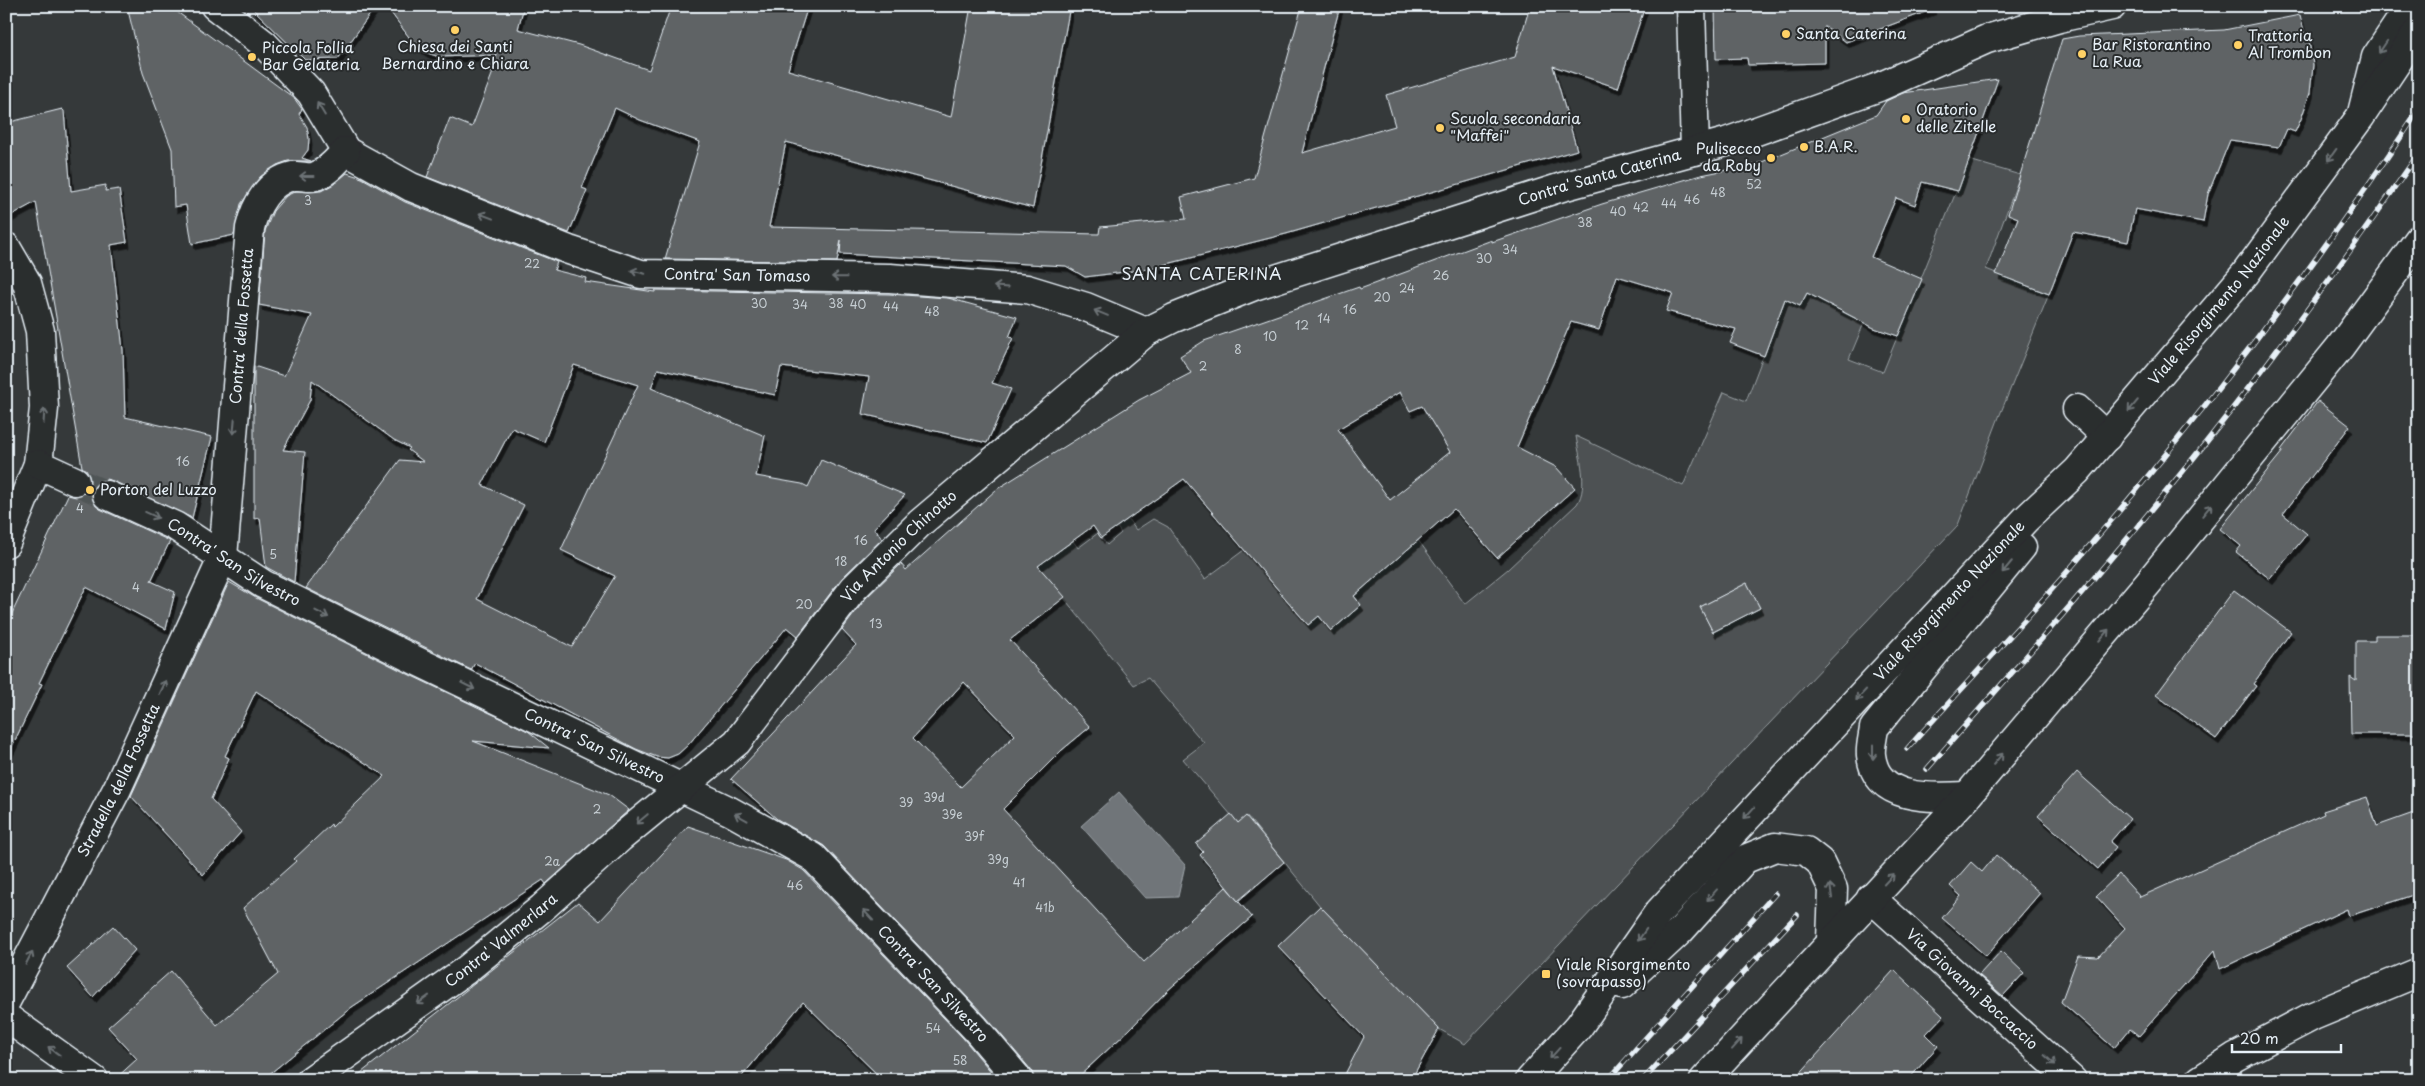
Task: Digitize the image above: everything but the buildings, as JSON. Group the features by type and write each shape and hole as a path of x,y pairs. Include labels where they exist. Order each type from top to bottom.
{"street":[{"path":"215,6 264,44 311,93 346,151"},
{"path":"1691,6 1696,151"},
{"name":"Contra' Santa Caterina","path":"1146,332 1174,318 1254,286 1562,187 1696,151 1879,87 1987,39 2059,18 2112,6"},
{"path":"2361,116 2376,57 2410,6"},
{"path":"2361,116 2419,29"},
{"path":"2361,116 2411,71 2419,59"},
{"name":"Viale Risorgimento Nazionale","path":"1530,1080 1579,1026 1658,913 2026,519 2077,471 2107,437 2245,274 2361,116"},
{"name":"Contra' San Tomaso","path":"346,151 411,187 569,250 642,274 890,278 1027,289 1086,307 1146,332"},
{"name":"Contra' della Fossetta","path":"224,558 249,238 253,216 259,203 278,181 294,176 314,177 327,171 346,151"},
{"path":"1704,1080 1967,796 2148,583 2340,347 2419,239"},
{"path":"6,247 26,283 40,331 44,408 38,464 6,543"},
{"name":"Via Antonio Chinotto","path":"680,788 737,742 854,588 920,523 1146,332"},
{"path":"2077,410 2107,437"},
{"path":"38,464 75,480"},
{"path":"1967,796 1918,797 1894,789 1878,776 1871,755 1874,728 2042,524 2077,471"},
{"name":"Contra' San Silvestro","path":"107,495 175,526 263,584 730,811 813,857 974,1028 1019,1080"},
{"name":"Stradella della Fossetta","path":"6,1001 116,788 224,558"},
{"name":"Contra' Valmerlara","path":"311,1080 466,970 542,908 620,838 680,788"},
{"path":"1579,1026 1681,930 1745,859 1775,847 1806,851 1820,862 1833,889 1832,940"},
{"name":"Via Giovanni Boccaccio","path":"1871,898 2072,1080"},
{"path":"2200,1080 2235,1057 2313,1016 2419,972"},
{"path":"6,1017 94,1080"}],"shaded area":[{"path":"1969,160 2020,175 1986,269 2049,294 1958,525 1465,1044 1439,1029 1320,906 1247,816 1238,823 1183,759 1204,743 1148,678 1134,685 1038,566 1073,541 1078,548 1098,533 1107,545 1121,533 1117,527 1128,519 1136,530 1153,519 1168,527 1205,579 1244,550 1308,625 1319,616 1331,631 1361,605 1354,596 1418,540 1465,604 1508,569 1577,504 1581,497 1583,480 1576,436 1683,486 1724,392 1746,401 1785,299 1800,306 1807,293 1864,323 1849,359 1883,372","holes":["1747,583 1760,608 1713,632 1700,607"]},
{"path":"1119,792 1185,865 1178,897 1145,898 1081,826"}],"tunnel":[{"path":"75,481 107,495"}],"railway":[{"path":"1907,749 2047,594 2161,461 2250,347 2337,230 2419,110"},
{"path":"1927,769 2073,602 2180,475 2293,329 2419,153"},
{"path":"1608,1080 1775,894"},
{"path":"1643,1080 1797,915"}],"place":[{"name":"Chiesa dei Santi Bernardino e Chiara","path":"455,30"},
{"name":"Santa Caterina","path":"1786,34"},
{"name":"Trattoria Al Trombon","path":"2238,45"},
{"name":"Bar Ristorantino La Rua","path":"2082,54"},
{"name":"Piccola Follia Bar Gelateria","path":"252,57"},
{"name":"Oratorio delle Zitelle","path":"1906,119"},
{"name":"Scuola secondaria \"Maffei\"","path":"1440,128"},
{"name":"B.A.R.","path":"1804,147"},
{"name":"Pulisecco da Roby","path":"1771,158"},
{"name":"Porton del Luzzo","path":"90,490"},
{"name":"Viale Risorgimento (sovrapasso)","path":"1546,974"}],"district":[{"name":"SANTA CATERINA","path":"1202,274"}]}
